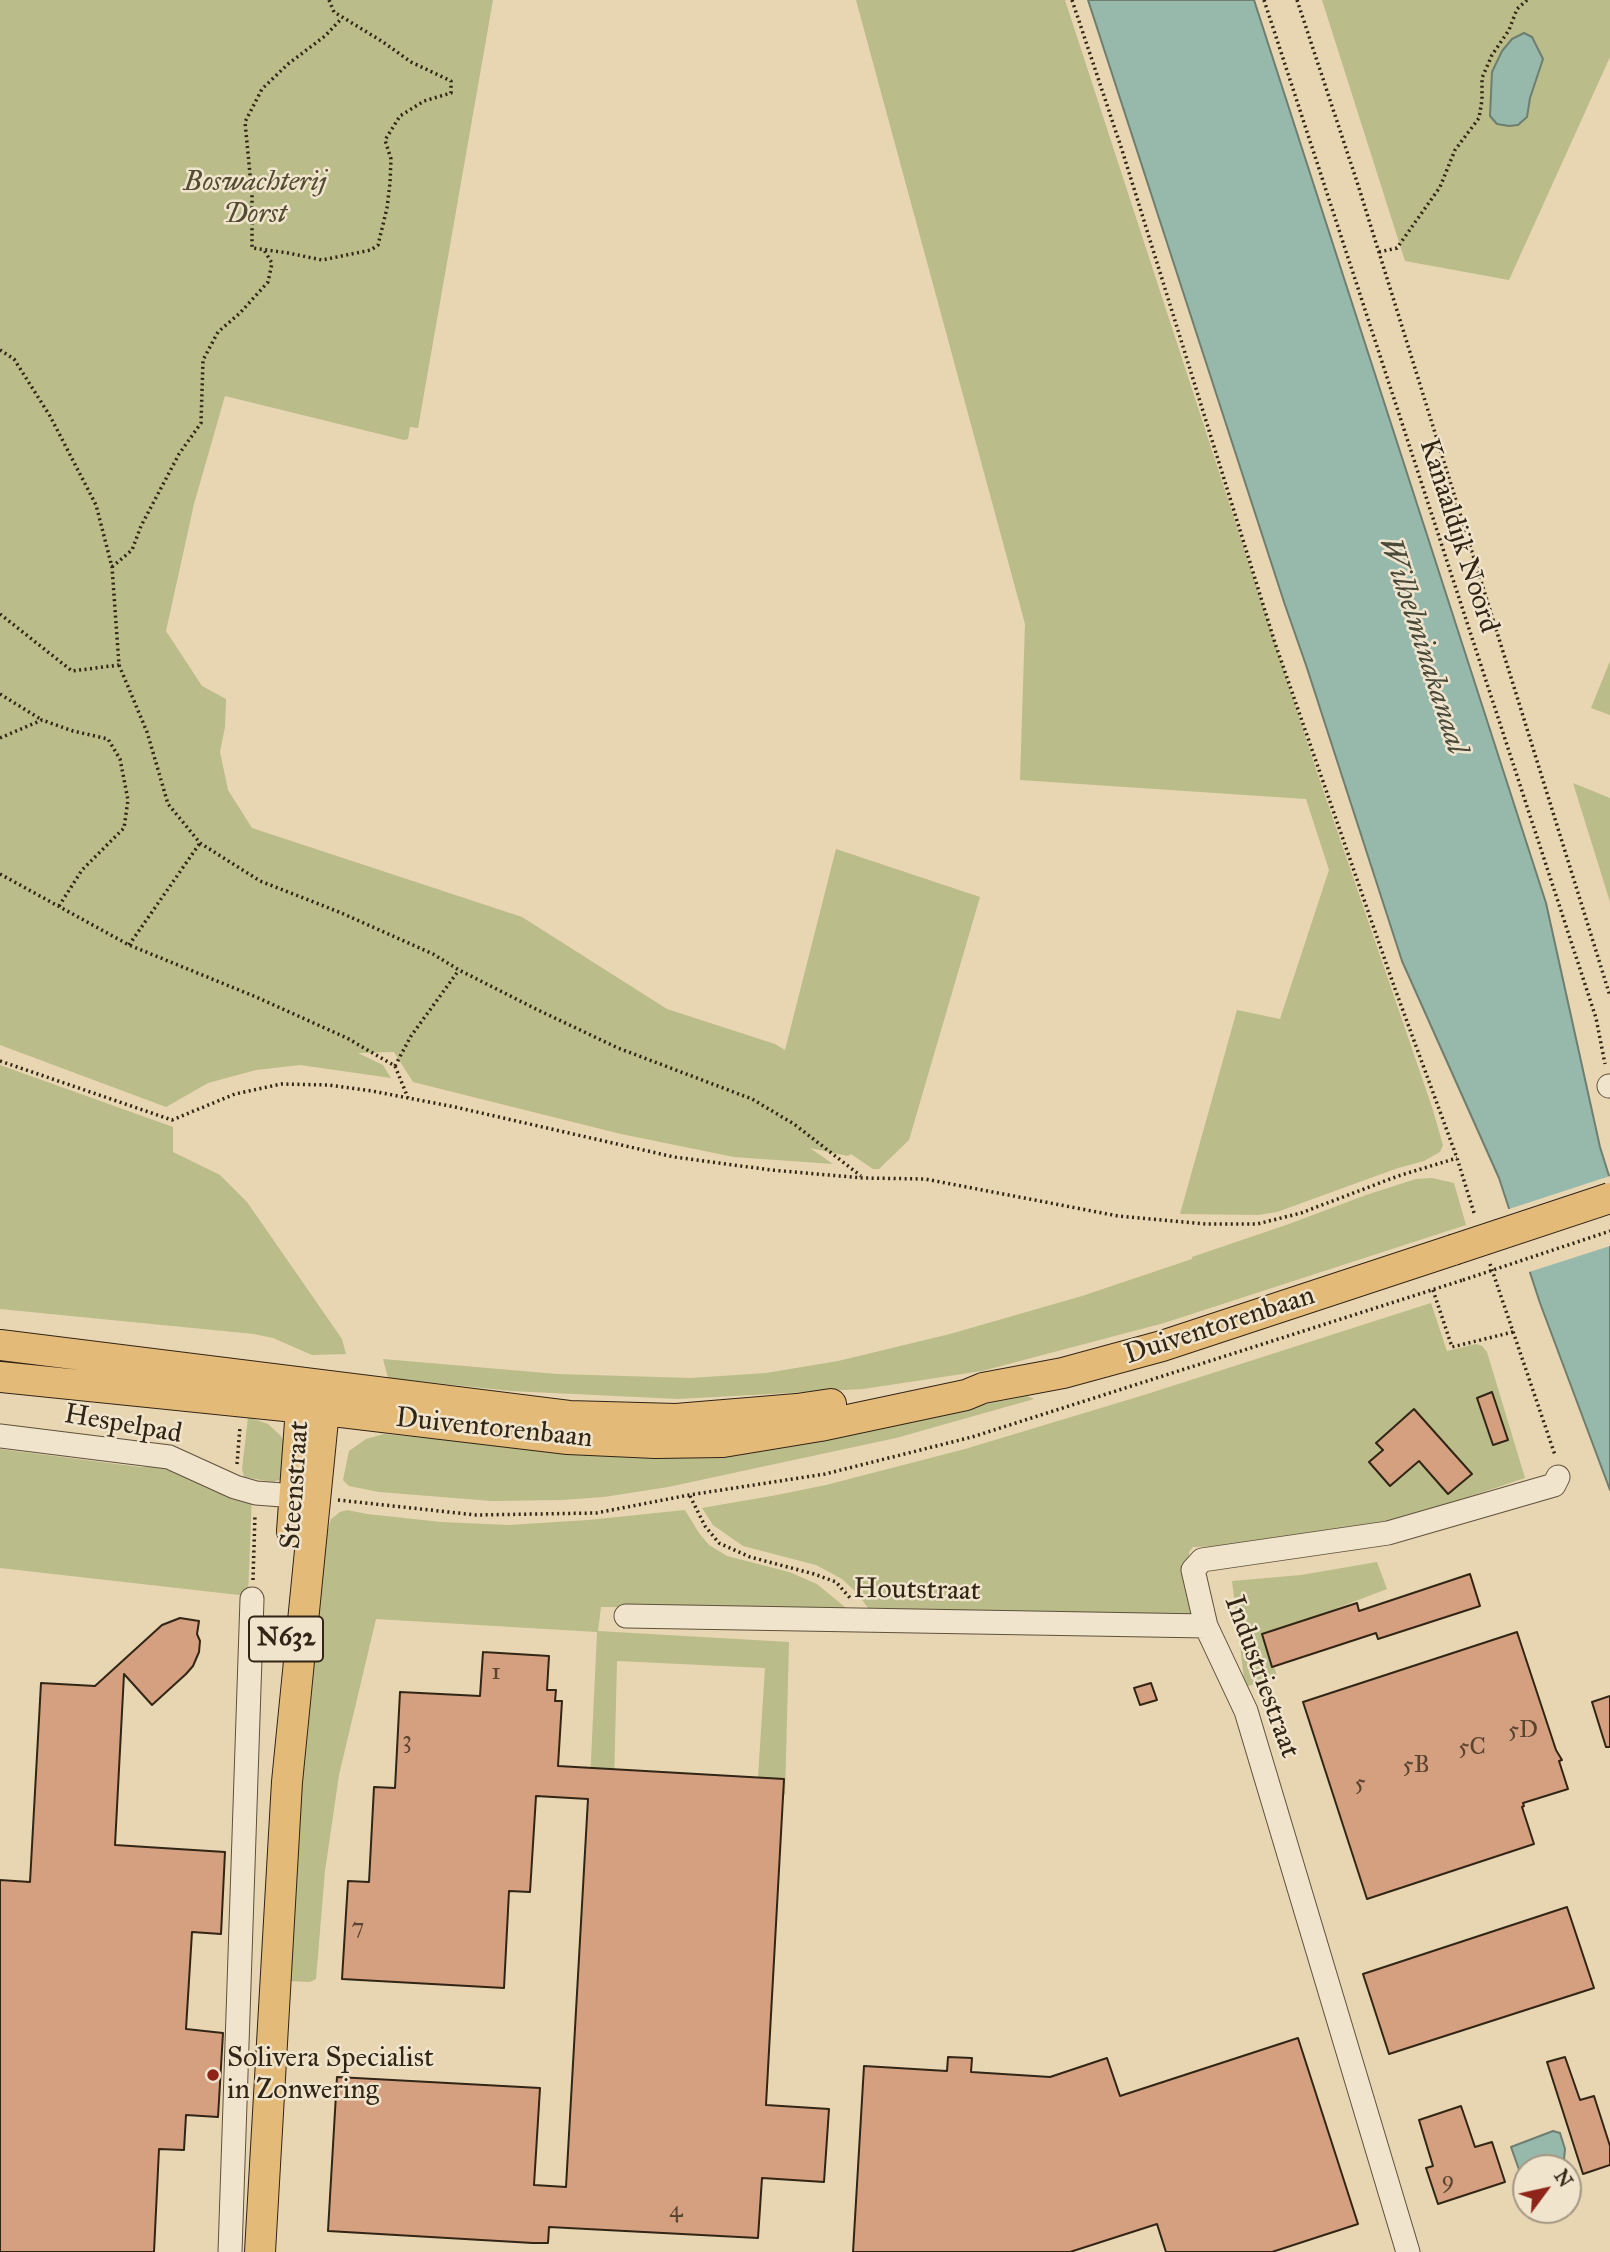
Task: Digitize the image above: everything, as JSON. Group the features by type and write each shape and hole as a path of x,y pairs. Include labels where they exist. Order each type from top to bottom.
{"main road":[{"name":"Duiventorenbaan","path":"0,1377 569,1416 676,1419 797,1409 963,1385 983,1388 1063,1373 1162,1346 1610,1198"},
{"name":"Duiventorenbaan","path":"0,1345 280,1381 312,1400"},
{"name":"Steenstraat","path":"260,2252 272,2020 312,1400"}],"street":[{"name":"Hespelpad","path":"0,1436 169,1457 235,1487 256,1493 305,1497"},
{"name":"Industriestraat","path":"1406,2252 1247,1711 1206,1626 1193,1570 1202,1560 1388,1533 1554,1485 1558,1478"},
{"path":"230,2252 252,1599"},
{"name":"Houtstraat","path":"626,1616 1206,1626"},
{"path":"237,2018 272,2020"},
{"path":"233,2164 265,2166"}],"path":[{"path":"329,0 334,12 342,18 411,62 451,81 451,93 424,101 400,116 385,140 391,159 390,183 378,245 371,250 322,260 252,248 252,195 245,122 262,89 288,64 325,36 342,18"},
{"path":"0,1061 172,1120 235,1094 281,1084 328,1085 408,1098 674,1157 771,1170 863,1178 925,1179 1118,1216 1206,1224 1258,1224 1301,1213 1398,1176 1457,1158 1275,643 1122,150 1072,0"},
{"name":"Kanaaldijk Noord","path":"1264,0 1596,1018 1609,1086"},
{"name":"Kanaaldijk Noord","path":"1297,0 1379,252 1610,996"},
{"path":"1379,252 1397,248 1440,187 1455,150 1479,118 1482,78 1492,55 1508,30 1517,9 1527,0"},
{"path":"112,566 132,550 141,526 178,454 201,423 203,360 218,332 240,313 268,282 272,263 264,250"},
{"path":"0,350 13,359 50,416 96,505 112,566 119,664 147,732 168,804 200,843 260,881 421,948 459,970 618,1048 752,1099 794,1124 863,1178"},
{"path":"0,614 72,671 119,664"},
{"path":"0,694 41,720 108,739 120,759 128,800 124,828 82,870 59,906"},
{"path":"0,738 41,720"},
{"path":"129,946 200,843"},
{"path":"0,874 129,946 256,997 347,1038 395,1066 408,1098"},
{"path":"395,1066 411,1036 459,970"},
{"path":"1558,1478 1559,1466 1513,1332 1452,1348 1433,1289 1610,1231"},
{"name":"Steenstraat","path":"252,1599 256,1493"},
{"path":"689,1495 705,1526 719,1543 750,1557 836,1582 857,1607 861,1620"}],"green space":[{"name":"Boswachterij Dorst","path":"0,0 493,0 418,428 410,427 408,439 404,440 225,396 194,504 166,631 202,686 226,699 225,727 220,752 228,790 252,828 522,917 667,1009 775,1044 785,1050 836,849 980,897 909,1140 879,1169 873,1169 851,1154 848,1156 810,1148 833,1164 734,1157 621,1134 413,1082 394,1052 358,1053 383,1065 391,1078 300,1065 256,1070 208,1083 166,1107 0,1045"},
{"path":"856,0 1065,0 1317,772 1432,1107 1443,1145 1440,1152 1424,1161 1277,1212 1258,1215 1180,1214 1237,1010 1280,1019 1329,870 1306,799 1020,780 1025,624"},
{"path":"1322,0 1610,0 1610,57 1509,280 1405,261"},
{"path":"1610,661 1610,715 1591,708"},
{"path":"1573,783 1610,798 1610,902"},
{"path":"0,1065 173,1127 173,1152 220,1175 247,1202 342,1339 346,1354 312,1355 273,1338 254,1334 0,1309"},
{"path":"1432,1178 1454,1183 1466,1225 1164,1323 982,1371 863,1389 678,1399 511,1391 388,1378 383,1359 557,1374 691,1378 766,1373 838,1361 950,1334 1082,1296 1366,1195 1416,1179"},
{"path":"1431,1303 1447,1351 1476,1344 1487,1352 1525,1478 1403,1519 1232,1546 1193,1547 1189,1552 1194,1618 949,1613 868,1608 842,1579 816,1565 743,1546 713,1525 702,1508 826,1485 965,1449"},
{"path":"1027,1396 1034,1399 896,1438 668,1487 604,1497 492,1501 379,1492 349,1486 343,1480 349,1451 366,1439 384,1434 489,1444 946,1412"},
{"path":"248,1417 268,1424 289,1448 285,1478 273,1482 244,1477 242,1469"},
{"path":"0,1449 140,1467 180,1467 252,1495 248,1596 0,1568"},
{"path":"347,1510 441,1522 509,1525 685,1510 709,1545 727,1556 789,1572 817,1584 846,1608 601,1607 598,1631 789,1642 785,1795 757,1793 765,1668 617,1661 614,1783 590,1782 597,1632 376,1619 339,1775 325,1871 316,1979 310,1982 288,1981 295,1782 324,1543 331,1519"},
{"path":"1377,1562 1387,1589 1266,1635 1277,1677 1245,1687 1232,1581 1301,1575"}],"water":[{"name":"Wilhelminakanaal","path":"1088,0 1254,0 1546,903 1600,1147 1610,1179 1610,1490 1540,1303 1499,1178 1402,961"},
{"path":"1524,33 1532,37 1543,59 1530,98 1527,117 1518,125 1497,124 1490,116 1492,72 1502,51 1512,39"},
{"path":"1553,2131 1560,2133 1565,2149 1565,2154 1513,2154 1511,2147"}],"pier":[{"path":"1610,1176 1610,1246 1526,1273 1506,1210"}],"building":[{"path":"1492,1392 1508,1440 1493,1445 1477,1398"},
{"path":"1414,1409 1472,1474 1448,1494 1419,1461 1390,1486 1369,1462 1383,1450 1376,1443"},
{"path":"1470,1574 1480,1606 1378,1639 1376,1633 1272,1667 1262,1634 1357,1603 1359,1611"},
{"path":"180,1618 199,1621 199,1652 186,1674 152,1705 124,1674 115,1845 225,1852 221,1934 192,1932 186,2029 223,2033 218,2117 186,2115 184,2150 159,2149 154,2252 0,2252 0,1880 30,1882 41,1683 95,1686 162,1625"},
{"path":"1517,1632 1556,1750 1562,1760 1559,1761 1568,1789 1523,1803 1534,1844 1367,1899 1303,1702"},
{"path":"483,1652 549,1656 547,1690 556,1690 555,1701 562,1701 558,1766 784,1779 766,2105 829,2109 824,2182 762,2178 758,2238 549,2227 548,2243 533,2243 328,2231 337,2077 540,2088 534,2185 566,2187 588,1799 536,1796 530,1892 509,1891 504,1988 342,1979 348,1881 369,1882 374,1787 395,1788 400,1692 480,1696"},
{"path":"1151,1683 1157,1700 1140,1705 1134,1688"},
{"path":"1610,1696 1610,1747 1606,1747 1592,1702"},
{"path":"1567,1907 1594,1988 1389,2054 1363,1974"},
{"path":"1298,2038 1358,2224 1272,2252 1166,2252 1157,2224 1070,2252 853,2252 864,2066 947,2071 948,2057 972,2058 971,2072 1050,2077 1107,2058 1120,2096"},
{"path":"1565,2057 1580,2100 1594,2096 1610,2146 1610,2165 1583,2174 1582,2154 1577,2154 1547,2062"},
{"path":"1461,2106 1475,2147 1492,2142 1505,2182 1438,2204 1426,2168 1433,2166 1419,2120"}],"place":[{"name":"Solivera Specialist in Zonwering","path":"213,2075"}]}
